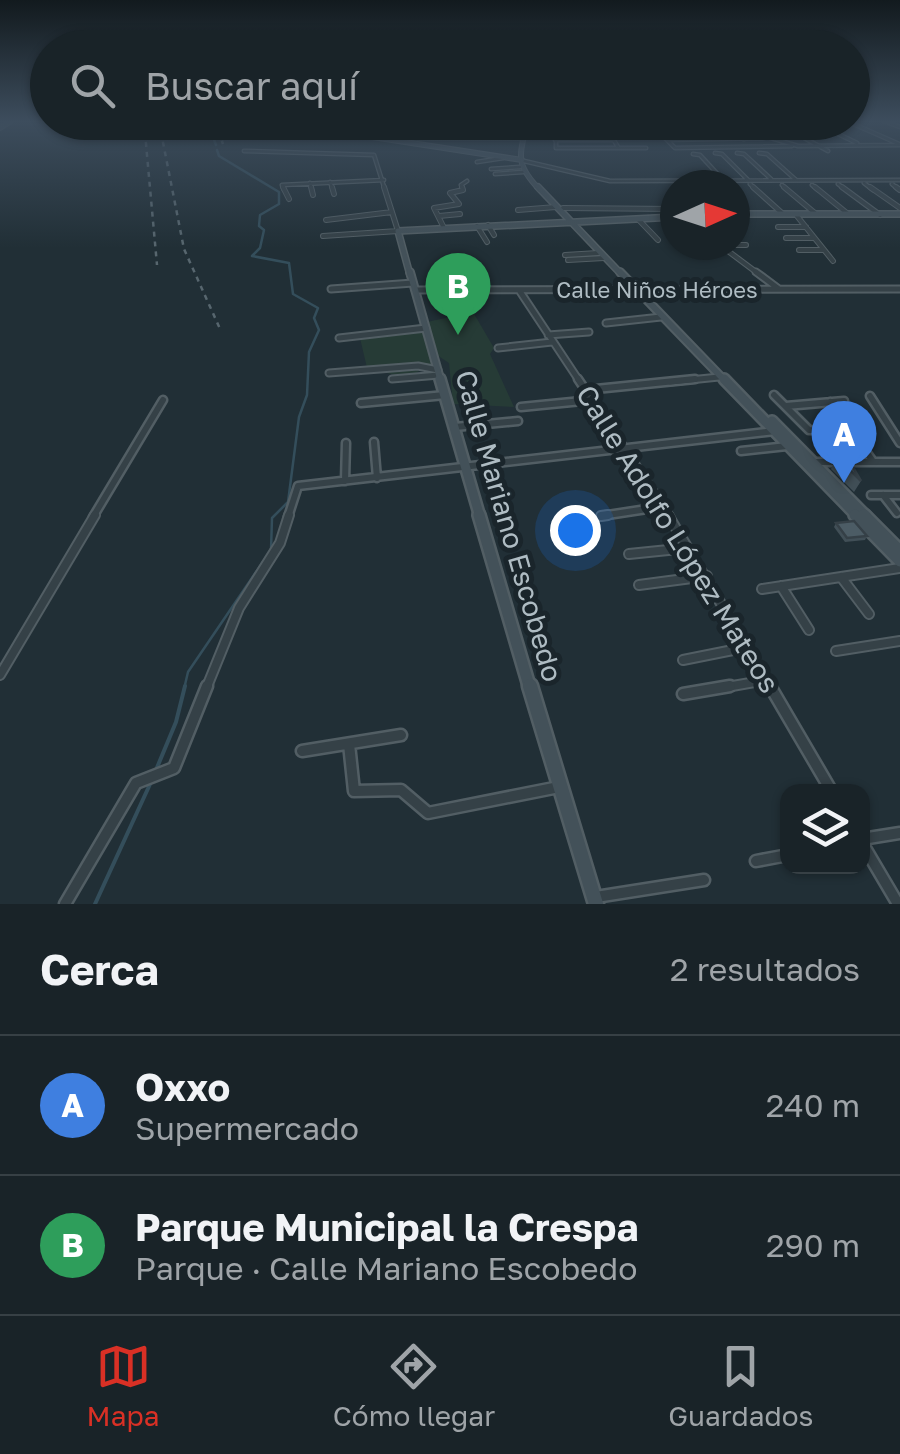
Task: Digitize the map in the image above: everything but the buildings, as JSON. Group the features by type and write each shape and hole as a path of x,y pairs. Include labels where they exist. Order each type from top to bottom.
{"main road":[{"path":"516,163 639,290 661,318 900,551"},
{"path":"750,215 881,214"},
{"path":"750,215 881,214"},
{"path":"569,220 660,216"},
{"path":"569,220 660,216"},
{"path":"569,220 807,462 900,564"},
{"name":"Calle Mariano Escobedo","path":"398,231 559,788 596,901"}],"street":[{"name":"Calle Mariano Escobedo","path":"377,163 398,231"},
{"path":"502,163 597,180 660,180"},
{"path":"754,163 772,180"},
{"path":"777,163 796,180"},
{"path":"491,169 519,164"},
{"path":"495,174 519,164"},
{"path":"288,199 283,184 384,180"},
{"path":"750,182 900,180"},
{"path":"444,228 434,208 459,204 450,192 463,190 461,185 467,181"},
{"path":"330,182 334,194"},
{"path":"310,183 313,195"},
{"path":"750,183 783,214"},
{"path":"838,184 881,214 899,214"},
{"path":"864,184 899,214"},
{"path":"892,184 900,190"},
{"path":"782,185 816,214"},
{"path":"812,185 848,214"},
{"path":"518,210 660,208"},
{"path":"326,220 392,212"},
{"path":"439,216 460,214"},
{"path":"475,215 487,242"},
{"path":"797,216 833,261"},
{"path":"638,218 658,240"},
{"path":"323,236 569,220"},
{"path":"482,226 494,235"},
{"path":"778,227 806,228"},
{"path":"786,238 814,238"},
{"path":"799,250 823,250"},
{"path":"567,258 601,255"},
{"path":"469,260 473,271 462,273 471,290"},
{"path":"739,260 780,290"},
{"path":"480,278 484,290"},
{"name":"Calle Niños Héroes","path":"330,289 900,289"},
{"name":"Calle Adolfo López Mateos","path":"519,290 690,548 827,784"},
{"path":"606,311 615,322"},
{"path":"606,323 661,318"},
{"path":"339,338 426,328"},
{"path":"498,348 590,332"},
{"path":"329,374 420,366 439,372"},
{"path":"392,379 439,372"},
{"path":"586,390 720,377"},
{"path":"774,394 811,430 852,431"},
{"path":"361,403 445,395"},
{"path":"870,396 899,440"},
{"path":"0,675 164,400"},
{"path":"521,407 592,400"},
{"path":"830,402 873,461"},
{"path":"786,406 844,402"},
{"path":"455,428 518,421"},
{"path":"65,904 136,783 146,774 174,768 239,608 280,544 298,486 777,431"},
{"path":"345,481 346,442"},
{"path":"374,442 377,478"},
{"path":"742,451 788,446"},
{"path":"807,462 900,462"},
{"path":"883,495 897,513"},
{"path":"870,496 900,495"},
{"path":"600,516 660,507"},
{"path":"629,554 690,548"},
{"path":"762,589 900,564"},
{"path":"638,585 707,576"},
{"path":"841,577 869,614"},
{"path":"781,586 809,630"},
{"path":"836,652 900,640"},
{"path":"683,660 748,647"},
{"path":"683,694 767,680"},
{"path":"302,751 401,735"},
{"path":"349,744 354,791 400,790 424,812 559,788"},
{"path":"870,839 900,833"},
{"path":"870,855 898,904"},
{"path":"756,861 780,856"},
{"path":"596,901 704,880"}],"green space":[{"path":"473,312 494,348 490,354 514,407 453,404 449,363 434,353 435,362 407,378 367,368 360,338 422,331 427,322"}],"waterway":[{"path":"184,689 188,672 271,550 272,518 288,502 299,417 307,395 309,352 319,330 314,318 318,308 293,294 289,263 252,256 260,248 264,230 259,226 260,215 279,204 279,192 231,163"},
{"path":"156,770 176,722 185,686"},
{"path":"95,904 151,782"}],"railway":[{"path":"148,163 157,265"},
{"path":"167,163 184,249 221,331"}],"place":[{"name":"Parque Municipal la Crespa","path":"458,335"},
{"name":"Oxxo","path":"844,483"}]}
